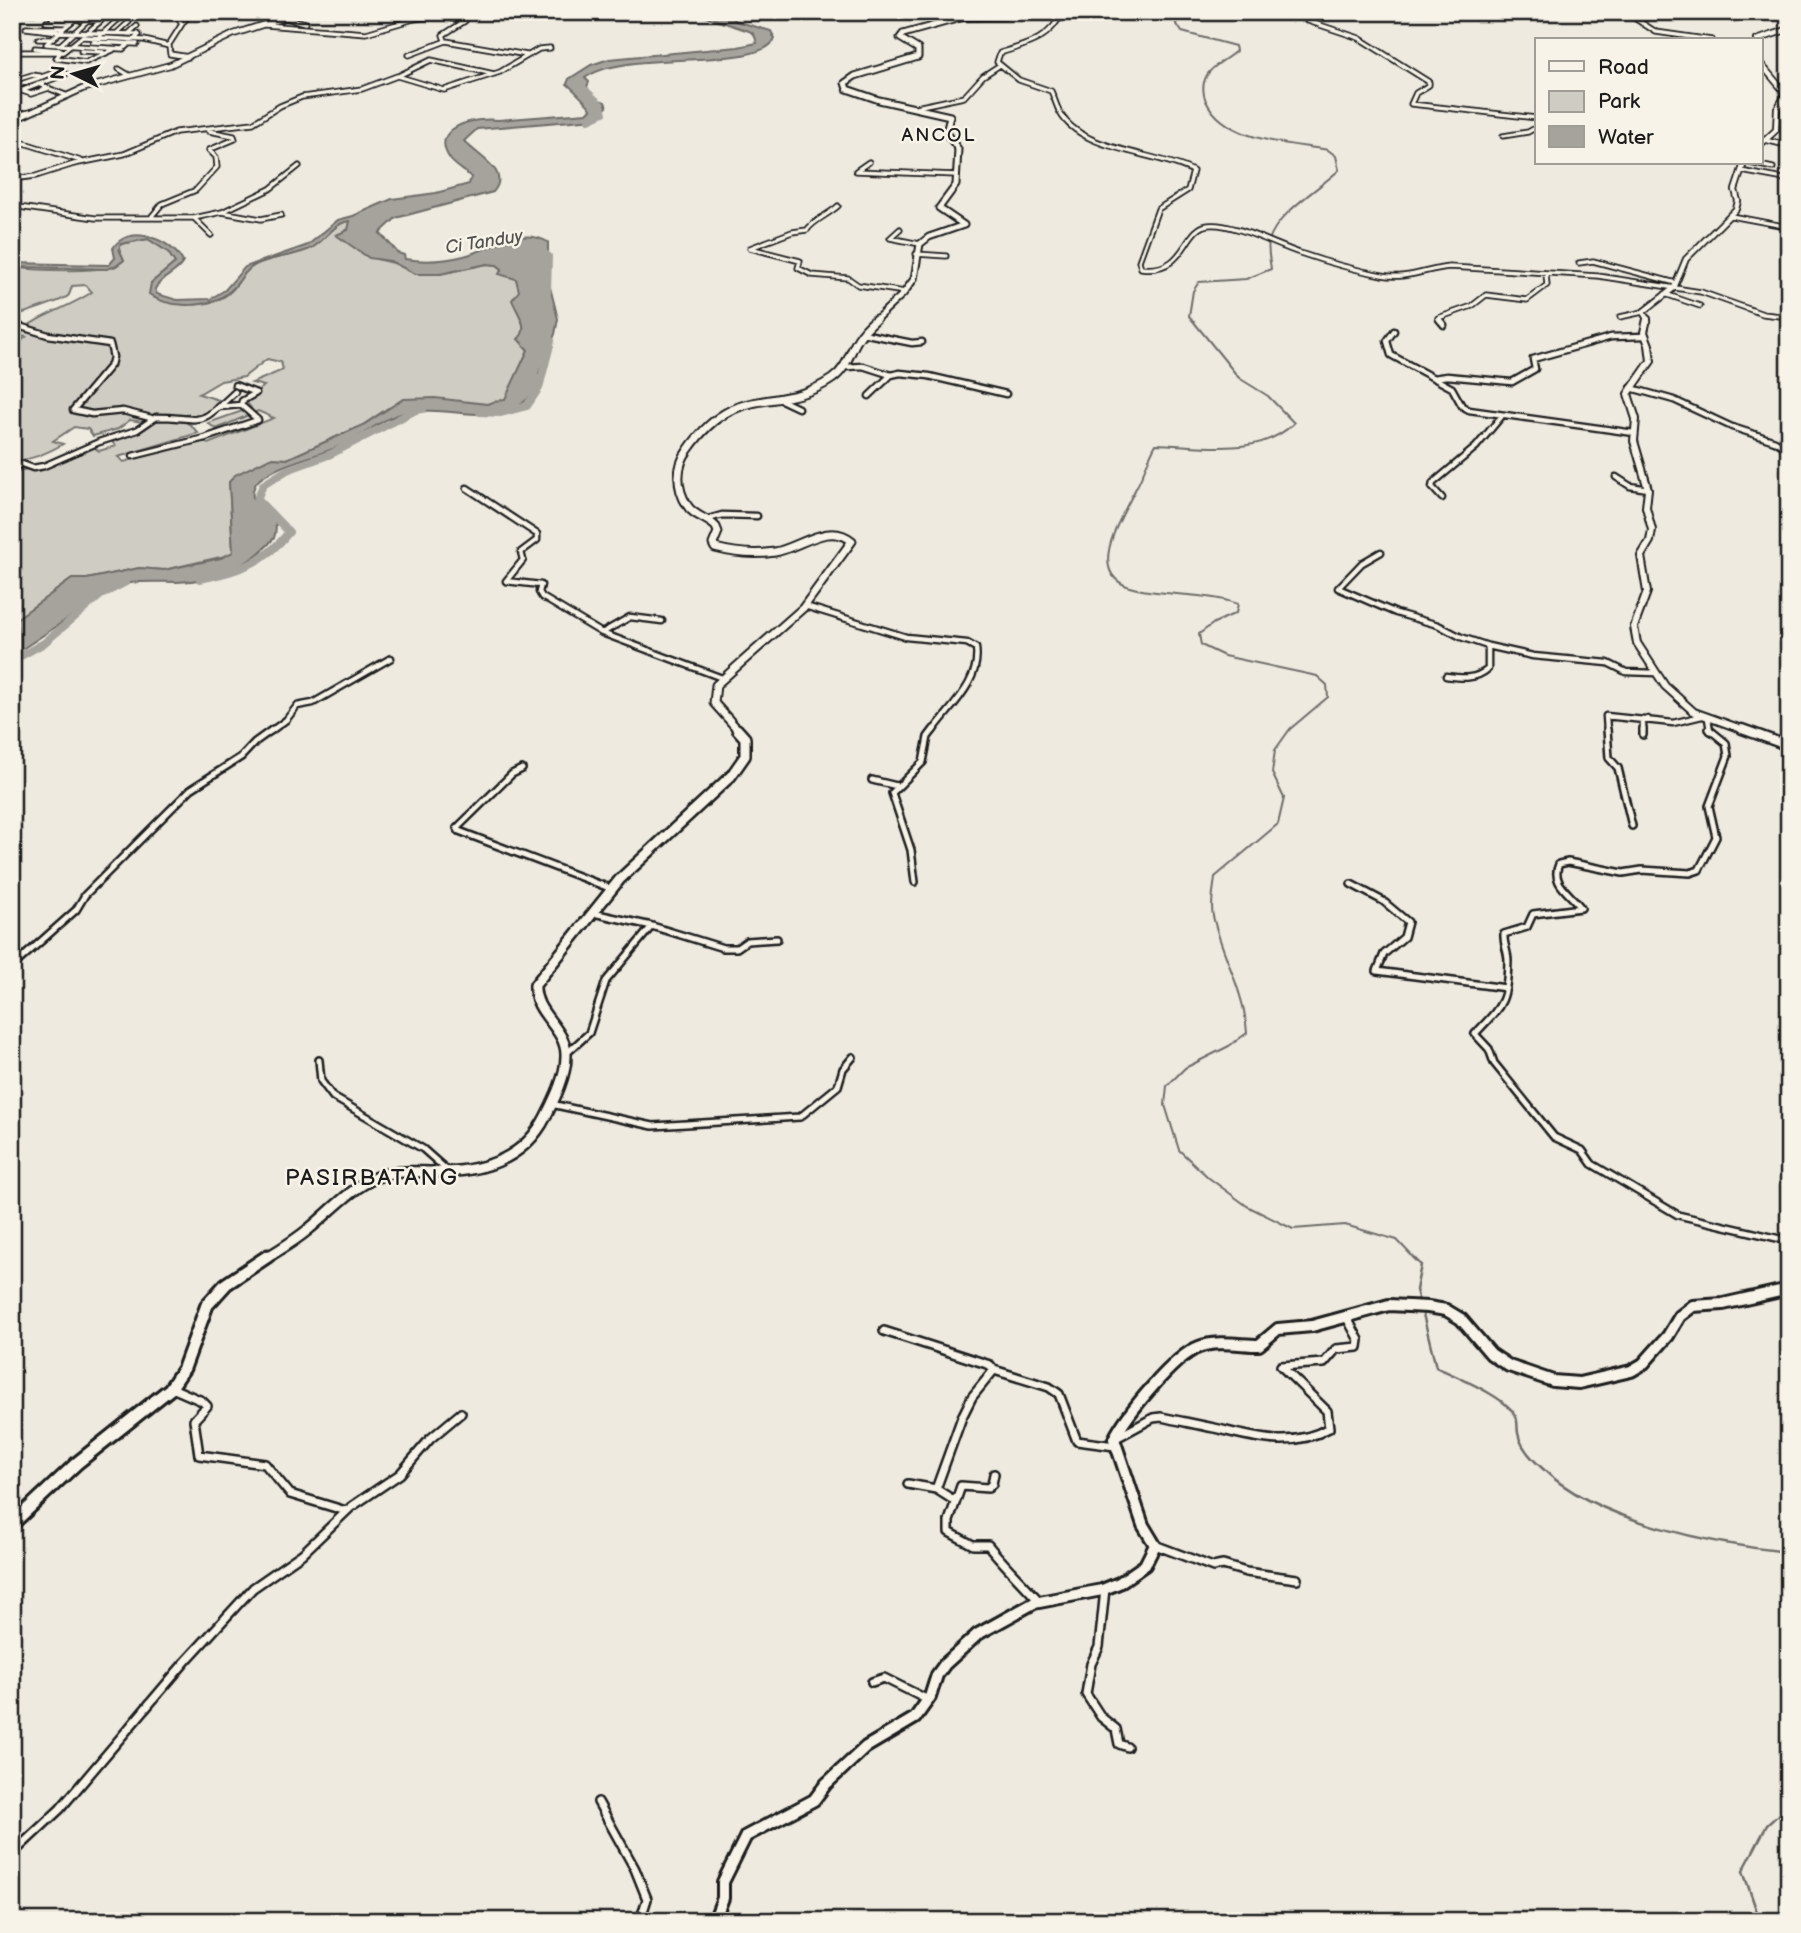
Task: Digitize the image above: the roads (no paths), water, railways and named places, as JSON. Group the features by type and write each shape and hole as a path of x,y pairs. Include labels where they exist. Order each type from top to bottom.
{"main road":[{"path":"12,1524 97,1445 172,1388 189,1355 194,1332 202,1314 229,1282 300,1236 378,1176 411,1171 449,1172 501,1162 520,1152 535,1136 551,1104 564,1070 567,1053 563,1041 538,1002 535,985 638,860 718,791 745,756 745,738 715,703 715,690 722,678 754,654 805,607 851,543 850,537 844,534 830,534 771,552 720,550 713,544 718,529 708,519 692,512 686,503 678,479 685,454 719,415 739,406 808,392 829,382 847,368 862,333 905,292 919,267 916,254 919,244 964,225 939,208 954,190 959,152 946,133 950,116 872,97 847,89 845,83 855,76 918,57 918,49 900,38 903,34 964,17 1002,17 1019,12"}],"street":[{"path":"18,12 34,13"},
{"path":"51,29 26,28 63,29 139,34 124,48 46,44 52,39 63,29 70,23 84,12"},
{"path":"173,12 182,24"},
{"path":"189,57 170,54 168,46 191,12"},
{"path":"12,121 68,96 129,75 170,65 234,34 302,12"},
{"path":"265,25 366,33 414,19 456,12"},
{"path":"1062,12 1057,24 1044,36 998,54 997,62 1019,80 1051,91 1063,118 1090,138 1125,151 1176,162 1193,172 1188,190 1158,209 1139,261 1141,268 1153,270 1167,265 1180,256 1201,226 1219,225 1302,254 1394,277 1443,267 1598,276 1675,285"},
{"path":"1292,12 1318,26 1359,37 1390,60 1429,82 1429,85 1416,93 1410,104 1535,118"},
{"path":"1625,12 1656,32 1698,38"},
{"path":"61,14 69,14"},
{"path":"436,16 466,21 443,35 446,41"},
{"path":"121,17 93,42 137,44"},
{"path":"52,18 101,21"},
{"path":"58,55 106,18"},
{"path":"286,18 305,23"},
{"path":"60,45 88,20"},
{"path":"46,22 70,23"},
{"path":"117,33 129,22"},
{"path":"128,34 137,26"},
{"path":"1762,38 1789,29"},
{"path":"1654,38 1656,32"},
{"path":"83,37 134,40 168,46"},
{"path":"38,38 52,39"},
{"path":"494,74 409,55 446,41 528,57"},
{"path":"71,60 87,47"},
{"path":"35,48 67,50"},
{"path":"12,52 48,53 82,61 116,48"},
{"path":"397,76 440,91 494,74 539,49 550,48"},
{"path":"82,51 106,53"},
{"path":"12,179 42,175 84,161 124,154 176,132 254,123 302,97 362,89 431,60"},
{"path":"916,107 931,100 947,102 966,96 972,92 978,80 1000,65"},
{"path":"1762,65 1782,89 1784,97 1777,108 1776,130 1762,141"},
{"path":"119,69 129,75"},
{"path":"12,83 18,85 55,72 66,74 21,91"},
{"path":"12,83 32,75 43,77"},
{"path":"18,85 21,91 31,94 49,88"},
{"path":"38,85 68,96"},
{"path":"12,116 35,110"},
{"path":"1503,136 1528,132 1535,128"},
{"path":"152,216 162,204 196,190 217,167 216,157 209,150 235,139 234,136 207,130"},
{"path":"12,139 84,161"},
{"path":"1762,141 1789,146"},
{"path":"869,162 856,171 956,175"},
{"path":"1620,317 1643,312 1675,285 1687,257 1731,216 1738,205 1735,191 1744,164"},
{"path":"1755,164 1773,168"},
{"path":"12,206 95,218 194,218 222,212 270,189 299,166"},
{"path":"1741,172 1789,180"},
{"path":"838,206 823,219 811,223 807,230 792,232 750,248 800,261 798,268 812,275 848,278 860,285 905,292"},
{"path":"222,212 247,219 268,219 281,215"},
{"path":"1731,216 1789,227"},
{"path":"194,218 211,235"},
{"path":"901,229 890,238 919,244"},
{"path":"916,254 946,256"},
{"path":"1579,262 1592,261 1708,293 1763,314 1789,317"},
{"path":"1444,325 1437,319 1440,316 1472,306 1486,295 1527,300 1547,285 1546,274"},
{"path":"1665,294 1700,306"},
{"path":"1643,312 1649,322 1644,332 1652,349 1652,361 1628,394 1635,416 1634,433 1648,489 1646,507 1652,530 1650,541 1641,556 1647,592 1633,632 1637,643 1668,690 1705,717 1789,746"},
{"path":"12,324 48,335 110,344 113,357 111,365 73,410 90,414 125,411 152,418"},
{"path":"1394,331 1387,341 1391,355 1452,388 1464,407 1501,416 1634,433"},
{"path":"862,333 909,343 922,342"},
{"path":"1433,378 1447,376 1512,382 1535,369 1533,359 1611,337 1645,336"},
{"path":"847,368 863,366 891,375"},
{"path":"869,396 899,371 918,372 1006,394"},
{"path":"235,385 256,393 242,401 241,405"},
{"path":"1631,388 1674,400 1732,427 1774,441 1789,452 1789,461"},
{"path":"12,468 22,464 33,468 44,466 99,442 137,430 159,416 199,421 215,413 235,392"},
{"path":"778,398 798,408"},
{"path":"133,456 205,438 258,420 241,405 218,407"},
{"path":"1442,498 1432,487 1433,483 1476,447 1501,416"},
{"path":"1616,477 1630,486 1648,489"},
{"path":"467,488 537,534 537,540 521,552 523,560 506,581 541,586 539,592 542,597 602,633 722,678"},
{"path":"708,519 723,513 743,517 757,516"},
{"path":"1381,552 1362,563 1338,588 1396,613 1438,625 1461,637 1488,646 1533,656 1610,663 1626,672 1656,673"},
{"path":"805,607 906,637 967,643 976,648 976,674 928,737 923,762 897,786 892,797 905,826 915,882"},
{"path":"602,633 631,617 662,621"},
{"path":"1446,676 1469,679 1483,674 1488,668 1488,646"},
{"path":"12,967 76,910 85,895 191,789 241,757 255,742 286,720 297,706 313,703 391,657"},
{"path":"1632,826 1618,768 1609,758 1606,718 1613,715 1673,723 1705,717"},
{"path":"1705,717 1709,730 1726,743 1728,755 1709,806 1716,837 1699,870 1690,873 1642,870 1623,873 1568,862 1559,864 1555,871 1558,883 1581,908 1534,913 1527,927 1505,933 1502,938 1508,957 1502,1005 1475,1034 1489,1049 1494,1063 1554,1137 1582,1150 1592,1164 1678,1215 1789,1241"},
{"path":"1643,735 1643,722 1648,719"},
{"path":"522,769 494,790 457,828 459,831 612,889"},
{"path":"872,780 897,786"},
{"path":"1351,884 1383,901 1408,922 1404,937 1383,955 1377,971 1506,988"},
{"path":"593,913 652,926 723,948 737,948 747,941 777,939"},
{"path":"567,1053 589,1032 606,981 652,926"},
{"path":"551,1104 653,1126 800,1117 838,1086 843,1069 853,1057"},
{"path":"318,1060 321,1081 333,1097 423,1149 449,1172"},
{"path":"1297,1579 1246,1572 1223,1565 1213,1567 1155,1545 1143,1525 1114,1443 1118,1429 1153,1387 1196,1348 1209,1345 1259,1345 1275,1329 1312,1326 1383,1306 1428,1307 1446,1310 1461,1319 1491,1354 1508,1366 1553,1381 1579,1383 1638,1367 1654,1353 1680,1316 1693,1306 1723,1304 1789,1289"},
{"path":"884,1331 1049,1387 1059,1394 1077,1441 1114,1443 1153,1418 1161,1417 1225,1430 1244,1437 1293,1441 1314,1438 1329,1428 1327,1410 1281,1366 1324,1363 1336,1349 1359,1347 1360,1340 1346,1315"},
{"path":"936,1489 962,1417 972,1397 994,1370"},
{"path":"172,1388 202,1401 207,1406 194,1420 200,1455 265,1464 290,1494 346,1511"},
{"path":"12,1854 60,1809 185,1662 253,1588 302,1554 346,1511 400,1474 430,1439 461,1413"},
{"path":"994,1474 992,1484 988,1488 963,1485 955,1501 949,1532 974,1545 988,1545 1004,1567 1018,1577 1039,1601"},
{"path":"908,1484 936,1489 955,1501"},
{"path":"714,1921 723,1898 723,1882 746,1836 814,1800 826,1784 866,1747 915,1718 928,1700 937,1675 945,1664 978,1634 1010,1614 1039,1601 1105,1589 1134,1575 1152,1555 1155,1545"},
{"path":"1105,1589 1098,1647 1091,1664 1086,1695 1101,1717 1116,1728 1119,1744 1127,1747"},
{"path":"872,1682 884,1678 928,1700"},
{"path":"598,1802 635,1869 647,1899 641,1917 644,1921"}],"water":[{"path":"692,12 729,14 736,21 771,31 775,39 764,49 744,55 658,61 603,69 585,78 594,98 605,102 607,107 595,119 477,129 464,141 496,171 498,184 493,192 396,218 380,233 405,259 420,260 464,256 506,240 527,236 548,242 548,279 558,319 555,334 539,373 542,378 530,397 516,408 500,413 424,411 397,415 343,445 270,473 256,483 253,498 269,509 276,531 274,538 254,557 230,570 204,579 139,582 117,586 12,656 12,622 72,579 87,579 139,568 164,570 221,558 233,552 229,482 235,475 270,458 287,459 363,425 403,399 435,398 487,404 505,399 528,350 518,339 522,335 523,325 512,300 519,291 516,279 499,274 502,269 497,265 487,264 440,274 415,274 390,261 369,258 336,235 348,230 350,221 339,225 312,248 255,265 222,297 202,304 168,303 149,294 151,283 175,263 168,252 148,239 121,244 119,249 124,260 107,269 12,267 12,263 109,265 115,258 113,248 120,240 139,235 150,237 170,247 183,262 158,285 155,289 157,294 177,300 210,299 225,290 245,267 308,245 338,220 392,199 436,193 469,184 471,177 452,162 445,148 445,139 457,126 478,120 587,113 591,109 567,84 569,79 591,65 609,59 757,43 754,34 749,31"}],"waterway":[{"path":"1176,12 1174,20 1182,32 1235,46 1236,51 1213,68 1204,82 1205,98 1215,115 1243,133 1328,150 1336,156 1339,170 1299,202 1273,231 1268,244 1271,269 1246,279 1199,282 1193,291 1189,316 1239,378 1268,396 1294,423 1280,434 1247,445 1210,447 1156,444 1110,546 1108,560 1111,573 1120,583 1137,589 1213,598 1238,604 1236,613 1214,623 1199,634 1201,645 1224,656 1317,676 1327,685 1328,697 1290,729 1275,750 1272,773 1284,798 1278,824 1215,877 1213,916 1238,989 1247,1033 1229,1046 1185,1068 1167,1086 1165,1105 1179,1150 1209,1178 1247,1206 1293,1229 1345,1225 1397,1240 1414,1258"},
{"name":"Ci Tanduy","path":"583,87 601,104 604,113 589,120"},
{"name":"Ci Tanduy","path":"541,250 549,256 548,293"},
{"name":"Ci Tanduy","path":"480,412 501,413 527,406 539,388 551,341"},
{"name":"Ci Tanduy","path":"200,579 226,573 260,559 289,532 257,499 263,485 287,470 331,454 416,410 423,409"},
{"name":"Ci Tanduy","path":"12,661 44,643 101,595 126,582"},
{"path":"1414,1258 1421,1265 1416,1290 1419,1302"},
{"path":"1422,1310 1436,1367 1481,1388 1503,1402 1517,1419 1519,1438 1526,1452 1564,1486 1624,1516 1658,1527 1727,1543 1789,1552"},
{"path":"1766,1921 1757,1912 1743,1871 1767,1825 1789,1805"}],"district":[{"name":"ANCOL","path":"939,135"},
{"name":"PASIRBATANG","path":"372,1178"}]}
